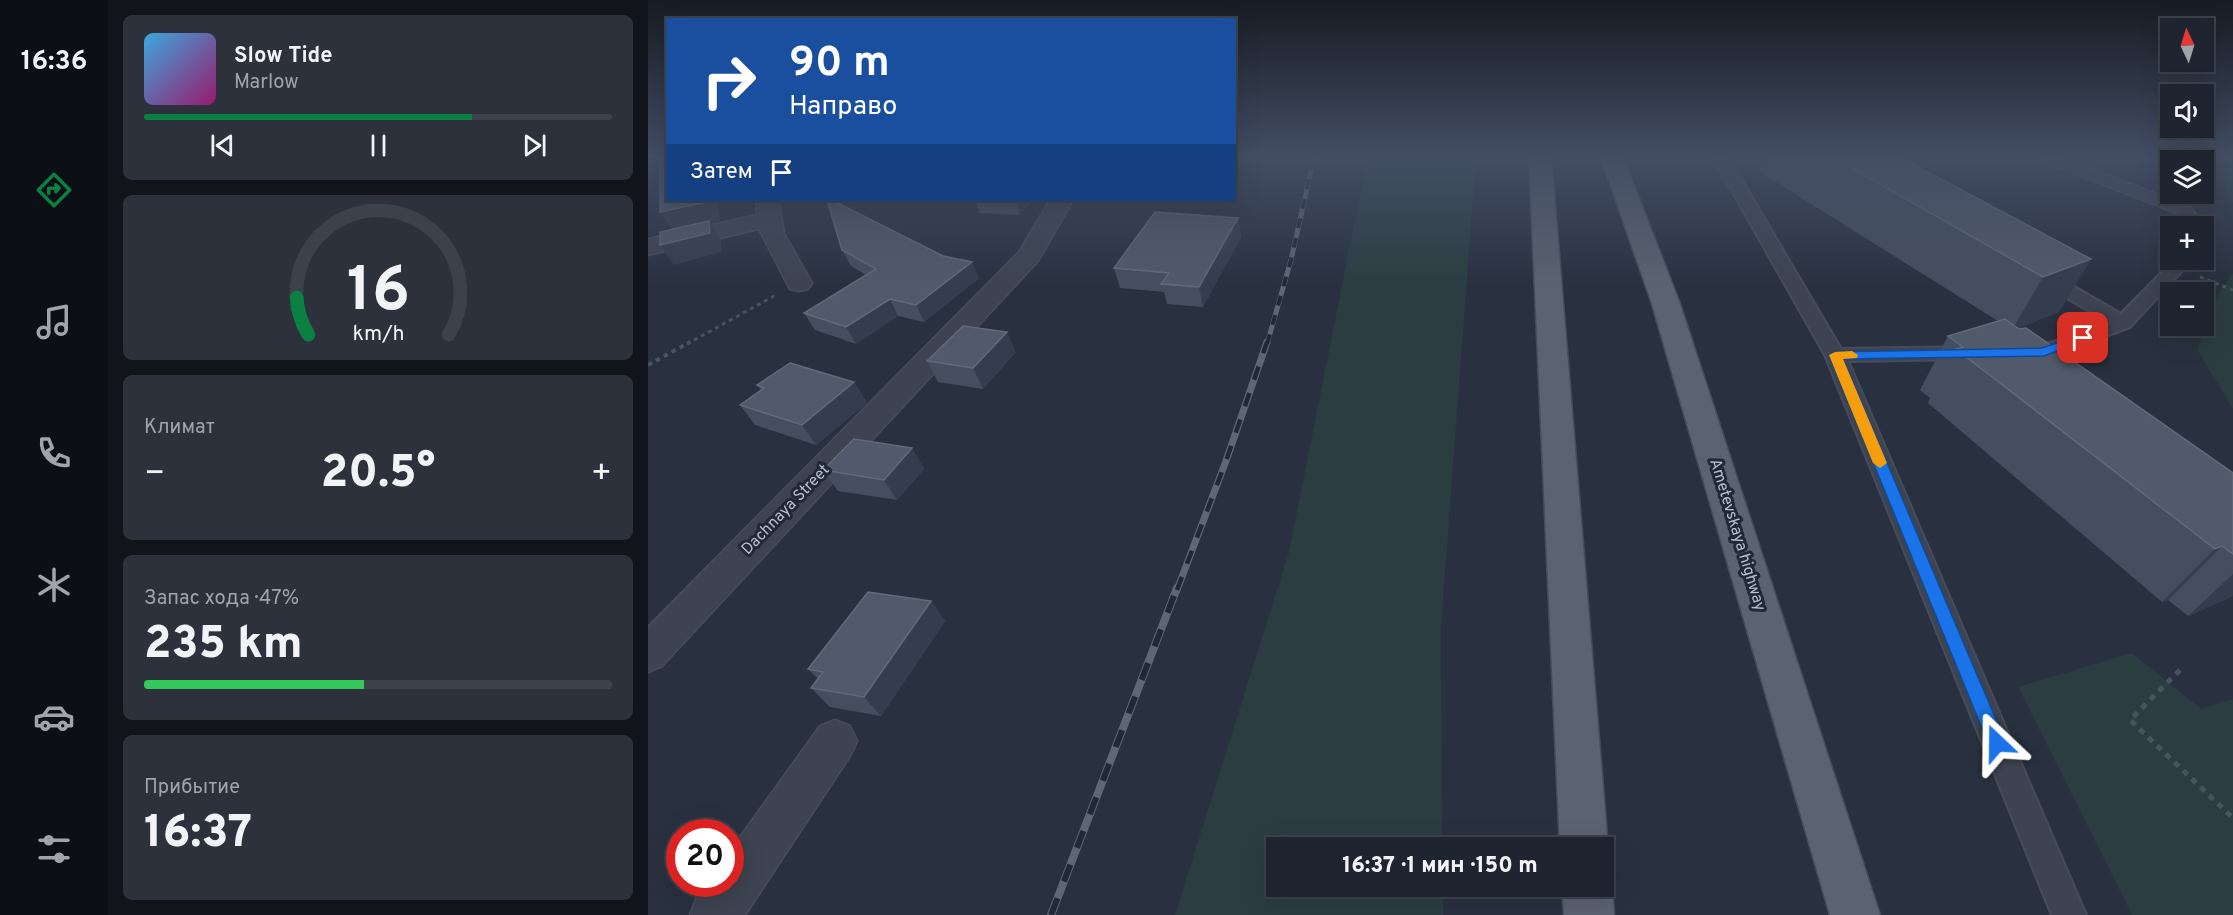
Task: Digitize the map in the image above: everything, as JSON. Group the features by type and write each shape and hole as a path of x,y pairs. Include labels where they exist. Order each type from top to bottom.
{"main road":[{"path":"1543,200 1583,837"},
{"name":"Ametevskaya highway","path":"1628,200 1666,304 1855,915"},
{"path":"1588,897 1589,915"}],"street":[{"name":"Dachnaya Street","path":"648,654 1029,256 1060,201"},
{"path":"648,247 769,209 772,234 799,283"},
{"path":"715,915 835,741"}],"lane":[{"path":"1745,200 1835,355 2069,915"},
{"path":"2157,200 2184,210"},
{"path":"2182,204 2188,216"},
{"path":"2032,270 2123,323"},
{"path":"2010,353 2044,352 2123,323 2174,270"},
{"path":"1835,355 1986,353"}],"path":[{"path":"2192,270 2233,291"},
{"path":"648,365 799,283"},
{"path":"2180,670 2130,720 2233,818"}],"shaded area":[{"path":"1359,200 1473,200 1441,626 1442,837 1266,837 1266,897 1443,897 1443,915 1175,915 1289,552"},
{"path":"2233,273 2233,409 2197,349 2202,336 2214,336 2214,306 2219,293"},
{"path":"2132,653 2201,709 2233,699 2233,915 2132,915 2018,687"}],"building":[{"path":"660,200 707,201 707,202 660,212"},
{"path":"1907,200 1980,200 2091,259 2043,277"},
{"path":"827,201 834,201 943,256 972,262 916,305 890,299 846,327 804,313 876,269 842,250"},
{"path":"1155,212 1238,218 1199,287 1161,284 1169,273 1114,268"},
{"path":"709,221 710,233 660,245 660,232"},
{"path":"2005,319 2019,329 2026,328 2233,473 2233,554 2222,546 2215,549 1956,349 1963,347 1948,336"},
{"path":"963,326 1007,332 973,368 927,361"},
{"path":"790,363 854,382 802,425 740,405 764,388 757,385"},
{"path":"854,439 912,448 884,480 823,470"},
{"path":"868,592 931,601 864,697 811,688 823,672 808,669"}],"railway":[{"path":"1267,344 1291,260 1304,200"},
{"path":"1177,590 1226,461 1267,342"},
{"path":"1051,915 1177,588"}],"slow traffic":[{"path":"1852,355 1835,355 1880,463"}],"route":[{"path":"1997,743 1835,355 2044,352 2083,338"}]}
